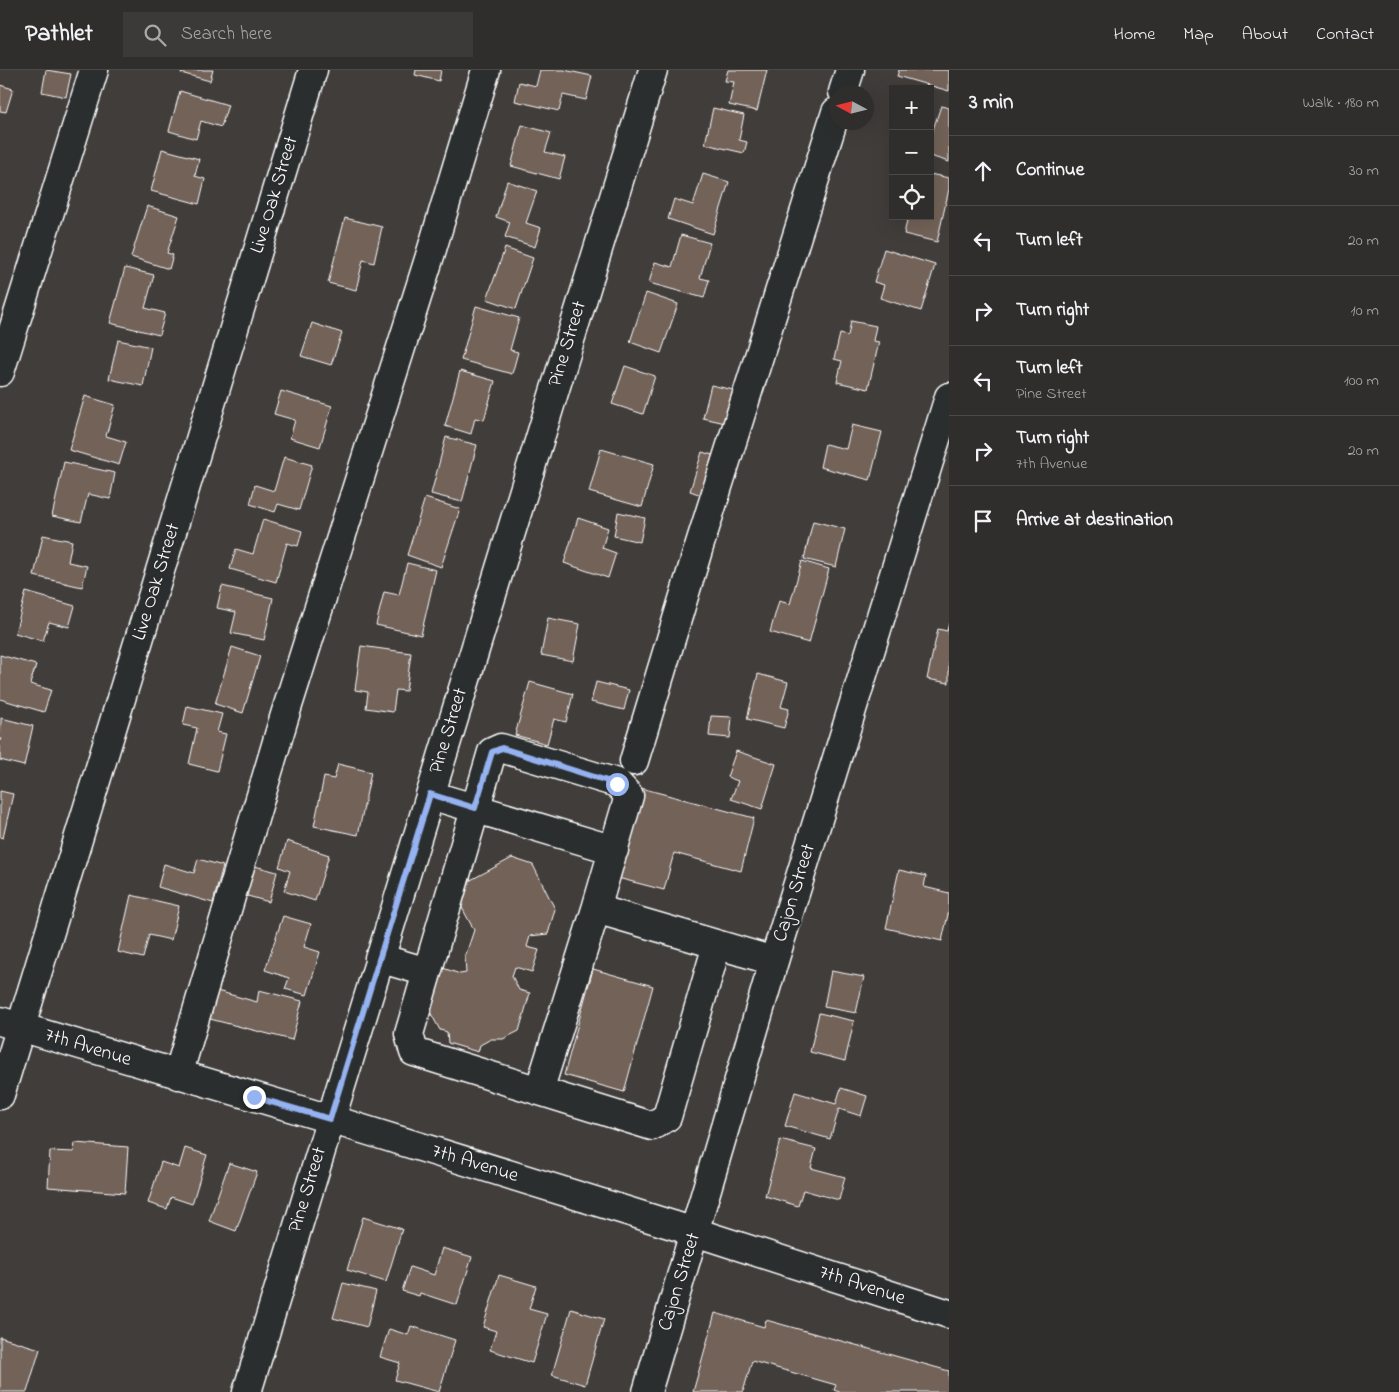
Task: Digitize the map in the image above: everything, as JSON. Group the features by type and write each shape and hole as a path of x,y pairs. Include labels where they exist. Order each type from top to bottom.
{"street":[{"path":"0,372 94,70"},
{"name":"Live Oak Street","path":"0,1095 11,1025 313,70"},
{"path":"178,1074 284,718 429,260 486,70"},
{"name":"Pine Street","path":"247,1392 653,70"},
{"path":"845,85 850,70"},
{"path":"634,761 698,550 830,130"},
{"name":"Cajon Street","path":"648,1392 774,961 949,396"},
{"path":"539,1091 629,796 617,784 502,748 492,752 409,1034 414,1052 539,1091 652,1126 667,1117 717,944"},
{"path":"430,794 614,850"},
{"path":"596,909 774,961"},
{"path":"379,958 427,972"},
{"name":"7th Avenue","path":"11,1025 330,1119 695,1232 949,1314"}],"building":[{"path":"46,70 71,74 66,97 42,92"},
{"path":"182,70 213,70 210,81 181,73"},
{"path":"416,70 441,70 439,81 415,75"},
{"path":"540,70 564,70 592,76 586,100 563,95 559,111 515,101 519,82 536,86"},
{"path":"728,70 767,70 757,111 729,105 734,82 725,81"},
{"path":"899,70 949,70 949,91 934,87 934,85 897,76"},
{"path":"0,85 13,89 6,112 0,111"},
{"path":"180,91 228,105 221,127 201,121 196,139 169,131"},
{"path":"941,106 949,108 949,162 934,157 934,126"},
{"path":"713,108 744,115 739,140 747,142 744,153 705,144"},
{"path":"522,125 551,133 545,152 565,157 559,179 511,166"},
{"path":"162,149 199,159 195,176 205,179 199,204 151,191"},
{"path":"703,174 729,182 713,234 668,219 674,199 693,205"},
{"path":"934,175 949,178 949,189 937,242 904,234 907,220 934,220"},
{"path":"507,181 537,191 526,223 541,228 535,247 505,237 510,222 496,217"},
{"path":"147,206 179,216 167,253 173,255 169,269 131,257"},
{"path":"345,218 382,227 374,263 363,260 356,290 328,283"},
{"path":"681,235 710,243 700,278 709,280 704,298 649,283 655,262 672,267"},
{"path":"505,248 533,258 516,309 487,299"},
{"path":"884,249 935,265 921,311 880,298 884,285 874,282"},
{"path":"125,268 154,275 145,308 165,313 159,335 110,323"},
{"path":"646,293 678,304 661,353 630,342"},
{"path":"476,306 519,318 510,350 518,352 512,374 461,360"},
{"path":"851,321 876,326 873,341 879,342 868,389 837,382 842,361 834,359 840,334 848,336"},
{"path":"312,323 342,333 331,365 301,356"},
{"path":"118,340 151,347 143,386 109,379"},
{"path":"625,366 655,376 643,414 612,404"},
{"path":"460,371 495,381 484,420 475,418 471,434 445,426"},
{"path":"711,385 738,391 730,424 703,418"},
{"path":"281,391 332,406 320,447 290,438 295,420 274,414"},
{"path":"85,396 115,405 106,436 126,442 119,465 69,450"},
{"path":"852,425 882,432 870,480 820,467 825,444 846,449"},
{"path":"446,437 477,445 462,502 431,494"},
{"path":"601,449 654,464 642,507 589,492"},
{"path":"702,452 723,458 710,498 690,491"},
{"path":"284,457 312,465 299,510 278,504 275,512 250,504 255,485 274,491"},
{"path":"64,462 115,473 110,499 88,494 81,522 52,516"},
{"path":"425,498 460,509 441,567 407,555"},
{"path":"618,512 645,518 640,542 614,536"},
{"path":"578,518 608,528 602,548 616,553 608,578 564,563"},
{"path":"263,519 302,531 298,546 287,543 276,582 230,569 236,549 253,554"},
{"path":"813,521 845,529 836,567 804,559"},
{"path":"43,535 72,541 68,562 87,566 82,587 34,576"},
{"path":"802,561 829,569 809,643 770,632 779,601 790,604"},
{"path":"407,563 436,570 421,635 376,625 384,592 399,595"},
{"path":"222,586 273,598 264,640 231,633 236,612 217,608"},
{"path":"26,592 75,606 69,627 49,622 43,641 15,633"},
{"path":"548,618 580,624 573,661 541,655"},
{"path":"949,623 949,683 927,679 938,629 947,631"},
{"path":"361,646 411,653 406,691 396,690 393,712 366,708 368,692 355,690"},
{"path":"232,647 260,656 243,713 215,704"},
{"path":"0,655 36,665 30,684 51,690 44,712 0,699"},
{"path":"758,674 788,682 781,707 789,709 784,728 747,719"},
{"path":"530,682 573,694 566,722 554,719 547,744 515,735"},
{"path":"596,682 629,690 624,710 591,702"},
{"path":"187,706 222,714 217,732 226,734 217,771 189,764 197,728 183,725"},
{"path":"711,716 732,717 730,738 709,736"},
{"path":"1,718 33,726 24,766 0,760"},
{"path":"736,751 776,764 762,809 731,799 738,781 727,777"},
{"path":"338,764 371,772 358,835 314,826 324,777 334,779"},
{"path":"637,787 754,818 741,871 674,853 664,890 614,877"},
{"path":"0,791 13,794 3,838 0,837"},
{"path":"287,841 329,855 315,901 284,891 290,871 279,867"},
{"path":"512,858 533,865 555,909 548,934 530,936 527,947 539,950 532,972 515,967 512,976 519,990 530,993 519,1031 503,1039 491,1039 480,1045 478,1052 448,1043 447,1032 440,1030 429,1010 440,967 460,974 466,973 465,957 474,930 460,904 467,882"},
{"path":"198,859 223,866 213,903 158,887 164,864 194,873"},
{"path":"251,865 277,872 269,902 244,895"},
{"path":"899,870 926,876 924,887 949,893 949,910 942,941 886,928"},
{"path":"131,895 179,906 171,940 149,935 143,958 118,952"},
{"path":"283,916 311,924 304,947 320,952 307,995 285,989 289,978 265,970"},
{"path":"593,969 653,986 624,1092 564,1075"},
{"path":"831,971 864,977 856,1013 824,1007"},
{"path":"259,990 302,1001 292,1040 210,1019 217,991 257,1002"},
{"path":"819,1013 854,1021 845,1061 810,1052"},
{"path":"841,1088 867,1096 861,1116 839,1109 830,1139 785,1126 795,1092 836,1104"},
{"path":"780,1140 816,1149 811,1168 845,1177 839,1200 803,1190 798,1206 765,1196"},
{"path":"75,1143 128,1147 125,1193 48,1187 50,1151 74,1152"},
{"path":"185,1148 207,1155 192,1204 171,1197 167,1209 148,1203 161,1162 179,1168"},
{"path":"229,1163 257,1172 236,1231 209,1221"},
{"path":"363,1217 402,1229 386,1282 347,1270"},
{"path":"442,1248 472,1257 457,1305 420,1293 419,1296 402,1291 410,1267 434,1275"},
{"path":"499,1275 536,1286 529,1309 547,1314 532,1363 490,1350 496,1331 483,1327"},
{"path":"343,1283 376,1291 367,1327 333,1318"},
{"path":"571,1309 604,1319 585,1385 552,1375"},
{"path":"715,1313 764,1327 766,1320 949,1371 949,1392 839,1392 834,1390 836,1385 752,1361 743,1392 693,1392"},
{"path":"411,1326 455,1340 439,1392 395,1380 400,1363 380,1357 389,1329 408,1335"},
{"path":"0,1337 40,1349 27,1392 0,1392"}],"route":[{"path":"254,1097 330,1119 430,794 475,808 492,752 502,748 617,784"}]}
